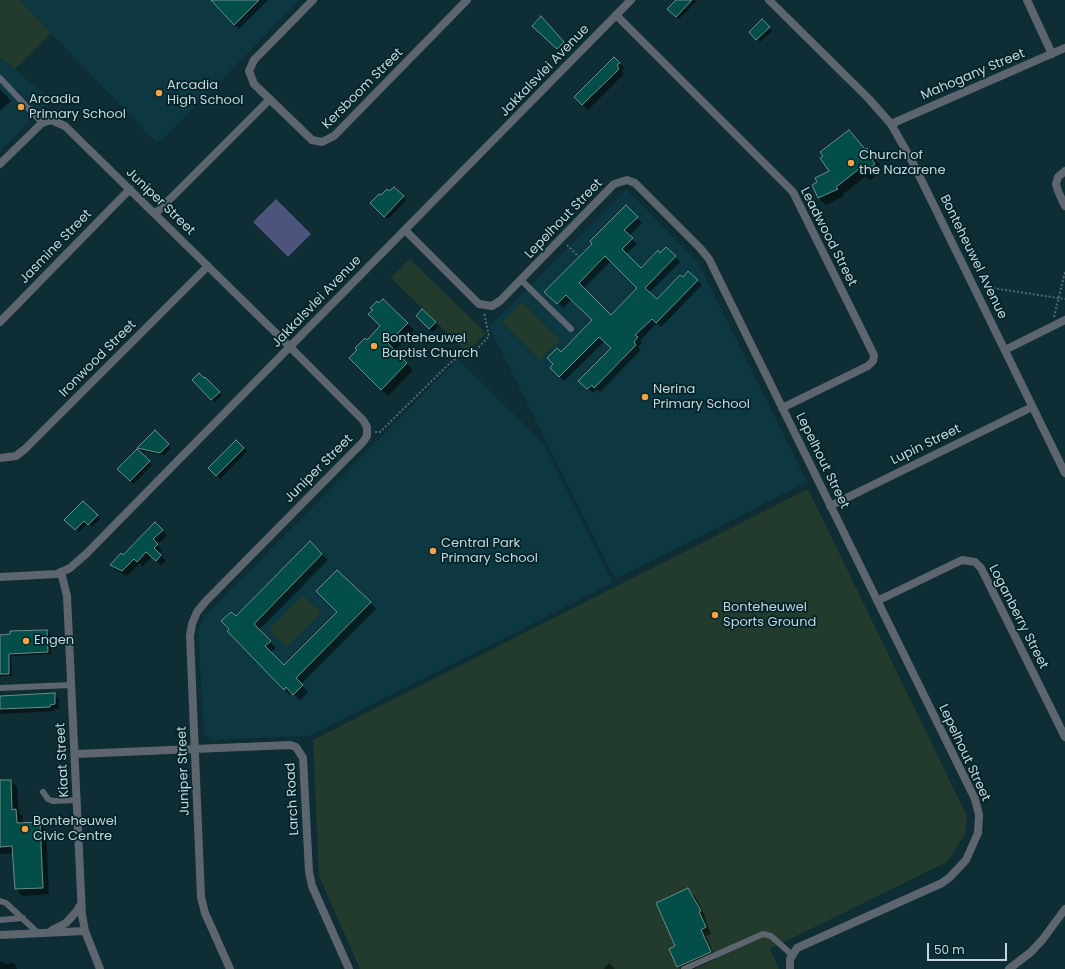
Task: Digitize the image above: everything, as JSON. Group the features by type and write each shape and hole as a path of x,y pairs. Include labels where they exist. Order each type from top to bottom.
{"street":[{"name":"Kersboom Street","path":"313,0 252,64 250,71 252,80 312,140 327,141 334,136 467,0"},
{"name":"Jakkalsvlei Avenue","path":"0,577 48,575 61,572 70,568 86,554 631,0"},
{"name":"Bonteheuwel Avenue","path":"769,0 869,99 891,124 912,161 1032,407 1062,461 1065,473"},
{"path":"1027,0 1052,54"},
{"name":"Leadwood Street","path":"616,15 793,192 874,355 873,361 868,366 782,408"},
{"name":"Mahogany Street","path":"891,124 1065,48"},
{"path":"155,214 270,99"},
{"name":"Juniper Street","path":"42,123 51,120 65,126 363,420 368,431 363,442 206,601 197,612 192,624 190,636 201,898 205,913 230,969"},
{"path":"0,164 42,123"},
{"path":"1065,171 1058,177 1056,184 1065,206"},
{"name":"Lepelhout Street","path":"483,306 496,304 614,184 622,180 635,183 706,255 974,799 978,815 978,833 962,865 942,883 801,946 792,954"},
{"name":"Jasmine Street","path":"0,322 130,189"},
{"path":"405,230 475,301 483,306"},
{"name":"Ironwood Street","path":"0,458 16,456 26,449 208,266"},
{"path":"1005,350 1065,320"},
{"name":"Lupin Street","path":"830,506 1032,407"},
{"name":"Loganberry Street","path":"877,601 962,560 975,562 982,568 1065,738"},
{"name":"Kiaat Street","path":"61,572 67,596 81,902 85,931 100,969"},
{"name":"Larch Road","path":"74,754 290,745 296,747 301,752 303,760 309,872 312,886 349,969"},
{"path":"42,933 66,923 76,912 81,902"},
{"path":"1009,969 1031,952 1043,939 1065,909"},
{"path":"0,935 85,931"},
{"path":"790,969 789,964 792,954"}],"lane":[{"path":"0,78 42,123"},
{"path":"521,280 571,329"},
{"path":"0,688 71,685"},
{"path":"43,792 48,799 54,802 77,800"},
{"path":"0,901 6,903 42,933"},
{"path":"0,920 23,918"},
{"path":"684,969 763,934 771,936 792,954"}],"path":[{"path":"561,239 579,257"},
{"path":"1054,326 1054,314 1065,272"},
{"path":"986,290 992,288 1065,299"},
{"path":"368,431 380,432 450,363 457,358 477,349 489,336 484,322 483,306"}],"shaded area":[{"name":"Arcadia High School","path":"19,0 300,0 161,141 156,142"},
{"name":"Arcadia Primary School","path":"0,57 51,99 0,151"},
{"name":"Nerina Primary School","path":"626,189 698,262 807,482 619,577 612,573 489,327"},
{"name":"Central Park Primary School","path":"458,359 544,444 613,583 309,736 212,740 204,733 198,631 204,617"}],"green space":[{"path":"0,0 19,0 51,33 15,69 0,57"},
{"path":"410,259 486,333 467,352 391,278"},
{"path":"522,302 560,340 540,360 502,322"},
{"name":"Bonteheuwel Sports Ground","path":"808,489 967,816 965,834 947,862 770,949 779,969 360,969 319,876 313,740"},
{"path":"303,595 321,613 287,647 269,630"}],"water":[{"path":"276,199 311,234 288,257 253,222"}],"building":[{"path":"211,0 259,0 234,25"},
{"path":"676,0 692,0 676,17 667,9"},
{"path":"541,16 564,42 557,49 532,26"},
{"path":"762,19 770,27 756,40 749,32"},
{"path":"614,57 620,63 617,65 619,69 582,105 574,97"},
{"name":"Church of the Nazarene","path":"849,130 874,157 872,160 875,164 862,174 859,169 836,187 838,189 818,198 812,185 817,182 815,178 829,171 820,158 823,156 820,152"},
{"path":"394,187 404,196 384,217 370,203 379,194 381,195 387,189 389,191"},
{"path":"626,205 638,217 624,230 633,238 622,249 641,268 658,250 660,253 666,247 676,256 645,288 657,299 680,275 683,277 688,271 698,280 656,323 652,319 635,335 638,337 634,342 636,345 594,388 592,385 587,389 578,381 611,348 599,337 559,377 550,368 553,364 547,358 557,348 561,352 592,320 566,295 557,304 544,292 592,244 590,241","holes":["605,256 637,288 611,315 579,283"]},
{"name":"Bonteheuwel Baptist Church","path":"383,299 408,323 388,343 407,363 381,390 349,358 357,350 355,348 365,338 367,340 380,326 368,314 373,310 370,308 377,301 379,303"},
{"path":"422,309 436,322 429,329 416,316"},
{"path":"199,373 220,392 211,400 192,380"},
{"path":"155,430 169,444 160,453 137,448"},
{"path":"236,440 244,448 216,476 208,468"},
{"path":"137,449 150,461 130,481 117,469"},
{"path":"83,501 98,515 88,525 84,521 75,530 64,520"},
{"path":"155,522 163,530 153,539 158,544 154,548 161,555 156,561 146,552 137,562 134,559 122,571 110,565 121,553 123,555"},
{"path":"310,541 322,554 254,624 271,641 265,646 284,665 337,612 316,591 337,570 371,602 296,678 303,685 293,695 286,687 284,690 227,631 229,629 221,621 231,612 236,616"},
{"path":"47,630 48,652 9,654 9,674 0,674 0,635 10,634 10,631"},
{"path":"55,693 55,704 50,705 50,707 0,709 0,696"},
{"name":"Bonteheuwel Civic Centre","path":"0,780 11,780 12,810 16,809 17,823 40,822 43,888 15,889 12,846 0,847"},
{"path":"688,888 701,911 699,912 706,927 701,930 711,952 677,967 669,949 675,946 656,903"}],"place":[{"name":"Arcadia High School","path":"159,93"},
{"name":"Arcadia Primary School","path":"21,107"},
{"name":"Church of the Nazarene","path":"851,163"},
{"name":"Bonteheuwel Baptist Church","path":"374,346"},
{"name":"Nerina Primary School","path":"645,397"},
{"name":"Central Park Primary School","path":"433,551"},
{"name":"Bonteheuwel Sports Ground","path":"715,615"},
{"name":"Engen","path":"26,641"},
{"name":"Bonteheuwel Civic Centre","path":"25,829"}]}
